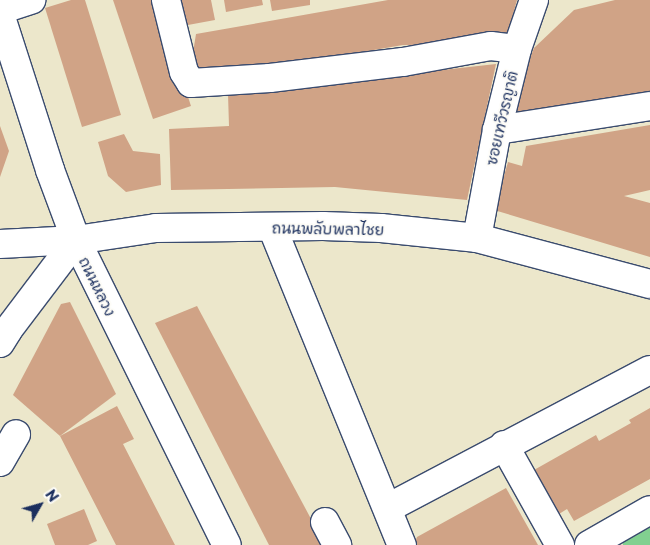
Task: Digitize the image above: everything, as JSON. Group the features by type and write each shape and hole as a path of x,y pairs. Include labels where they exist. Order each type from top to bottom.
{"street":[{"path":"0,10 31,0"},
{"path":"166,0 184,72 191,83 270,78 403,62 491,46 517,49"},
{"name":"ซอยเทวีวรญาติ","path":"477,238 497,130 517,49 534,0"},
{"name":"ถนนหลวง","path":"0,14 50,170 76,240 227,545"},
{"path":"497,130 650,106"},
{"name":"ถนนพลับพลาไชย","path":"0,244 76,240 156,228 323,226 381,228 477,238 650,284"},
{"path":"272,228 402,545"},
{"path":"0,343 76,240"},
{"path":"388,508 504,445 650,370"},
{"path":"0,462 16,434"},
{"path":"504,445 560,545"},
{"path":"589,545 650,510"}],"green space":[{"path":"650,527 650,545 623,545 622,540"}],"building":[{"path":"71,0 85,0 121,115 82,127 45,8"},
{"path":"113,0 156,0 191,106 153,119"},
{"path":"172,0 211,0 215,20 177,27"},
{"path":"224,0 262,0 263,5 226,12"},
{"path":"270,0 310,0 310,5 272,11"},
{"path":"388,0 517,0 505,44 403,45 251,71 190,71 196,34"},
{"path":"615,0 650,0 650,97 505,121 534,48 574,10"},
{"path":"496,64 467,200 335,187 171,190 169,129 229,126 228,94"},
{"path":"650,125 650,190 624,196 650,203 650,257 494,210 508,162 522,166 526,146"},
{"path":"0,126 9,151 0,177"},
{"path":"124,134 133,151 160,154 161,185 126,192 108,176 98,142"},
{"path":"70,302 116,394 60,436 13,395 61,304"},
{"path":"197,306 325,545 269,545 155,323"},
{"path":"117,406 134,439 123,444 175,545 116,545 60,436"},
{"path":"650,408 650,479 574,521 567,509 559,514 534,470 596,435 599,441 631,423 629,420"},
{"path":"506,488 538,545 414,545 417,537"},
{"path":"84,509 97,541 88,545 55,545 47,524"}]}
